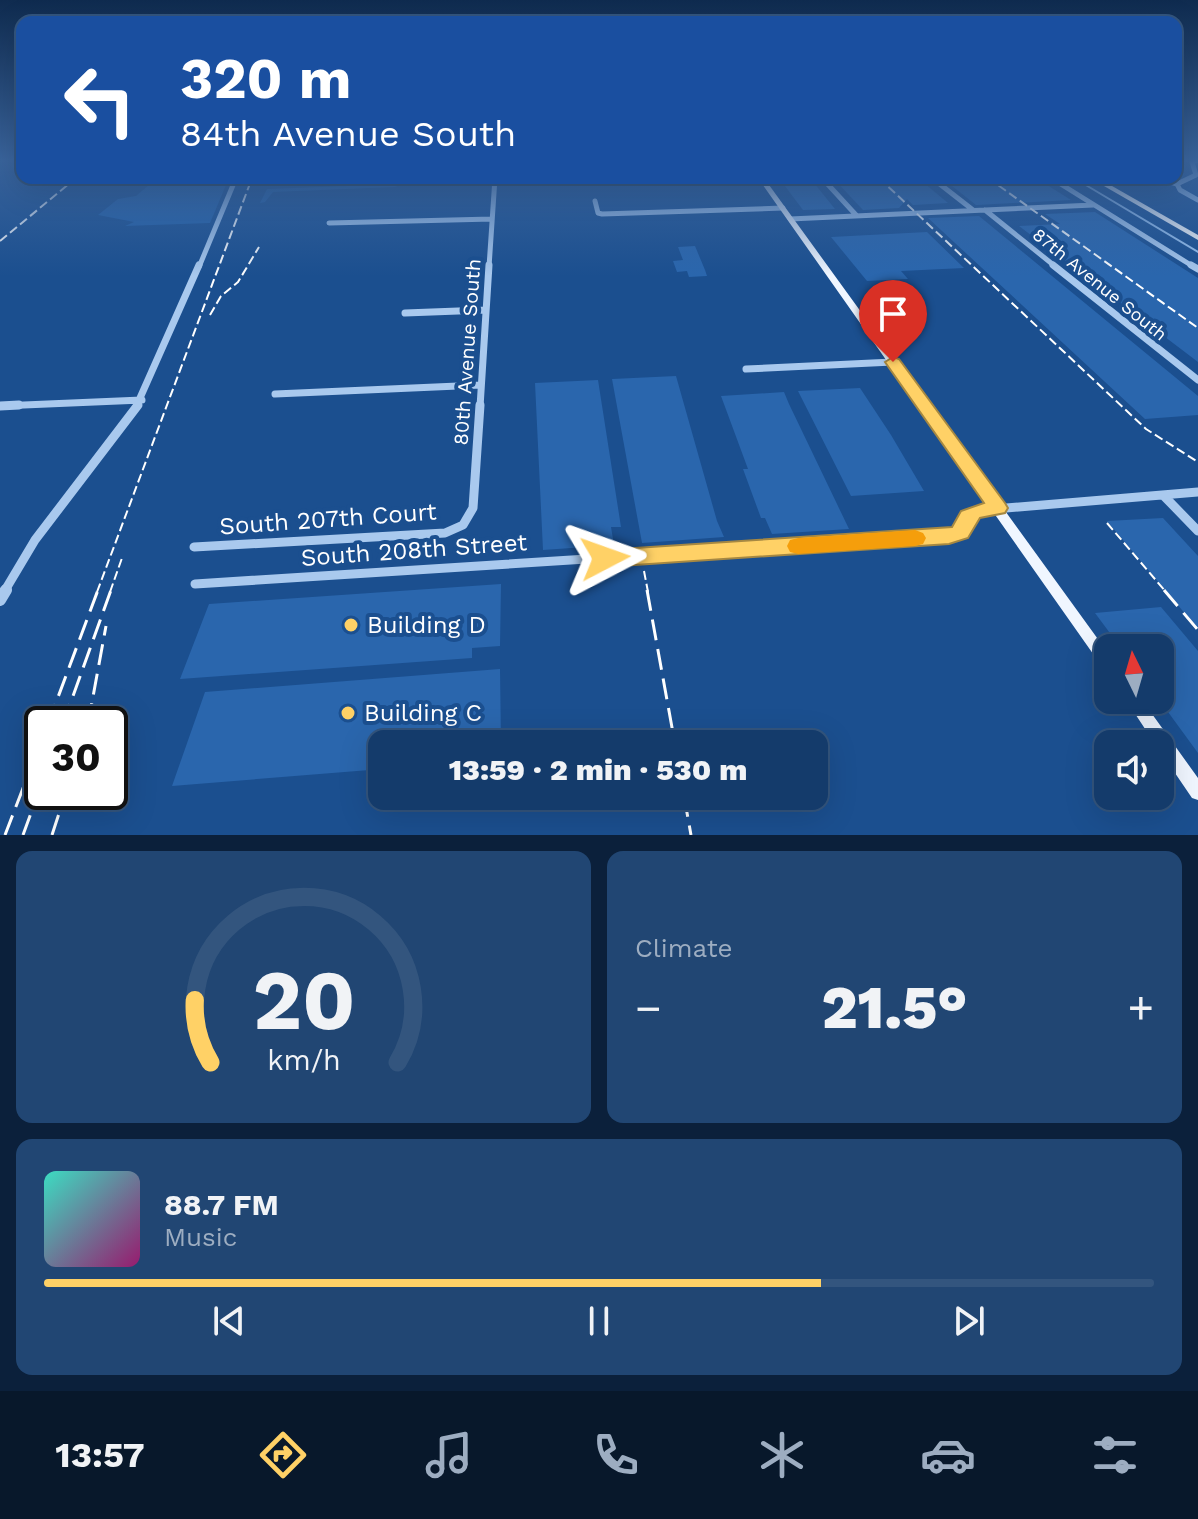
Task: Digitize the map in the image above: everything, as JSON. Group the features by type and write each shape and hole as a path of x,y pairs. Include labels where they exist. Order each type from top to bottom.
{"highway":[{"path":"1128,198 1198,238"},
{"path":"1139,198 1198,231"}],"main road":[{"path":"776,198 1094,644"},
{"path":"1143,714 1198,792"}],"street":[{"path":"0,600 35,540 142,400 228,198"},
{"name":"80th Avenue South","path":"463,525 473,508 494,198"},
{"path":"840,198 856,215"},
{"path":"958,198 973,210"},
{"path":"1082,198 1198,269"},
{"path":"595,201 598,213 602,214 783,208"},
{"path":"790,219 1093,205"},
{"name":"87th Avenue South","path":"984,210 1198,380"},
{"path":"329,223 492,219"},
{"path":"405,313 485,310"},
{"path":"746,369 893,362"},
{"path":"275,394 481,385"},
{"path":"0,406 142,400"},
{"name":"South 208th Street","path":"195,584 949,536 960,532 968,516 974,512 1198,492"},
{"path":"1163,495 1198,531"},
{"name":"South 207th Court","path":"194,547 445,533 463,525"}],"shaded area":[{"path":"221,198 210,223 125,226 134,222 98,215 118,199"}],"building":[{"path":"794,198 826,198 835,209 803,210"},
{"path":"852,198 942,198 948,203 913,205 907,199 899,208 863,210"},
{"path":"967,198 1071,200 976,205"},
{"path":"1095,212 1198,278 1198,362 1019,226 1060,224 1045,214"},
{"path":"979,216 1198,396 1198,415 1145,419 928,218"},
{"path":"927,232 964,268 901,271 908,279 867,281 831,237"},
{"path":"695,246 707,276 689,277 687,271 677,272 673,261 683,260 678,247"},
{"path":"676,376 724,537 642,543 612,379"},
{"path":"598,380 621,527 611,527 614,545 543,550 535,383"},
{"path":"860,388 924,491 851,496 798,391"},
{"path":"784,392 849,529 772,534 765,518 761,518 743,469 748,469 721,396"},
{"path":"1163,518 1198,556 1198,629 1107,521"},
{"name":"Building D","path":"501,584 500,646 472,648 472,658 180,679 209,604"},
{"path":"1161,607 1198,651 1198,753 1170,714 1174,714 1174,634 1111,634 1095,613"},
{"name":"Building C","path":"500,669 501,730 368,730 368,770 172,786 205,692"}],"waterway":[{"path":"1107,198 1198,252"}],"railway":[{"path":"0,241 52,198"},
{"path":"97,592 245,198"},
{"path":"900,198 1146,429 1198,462"},
{"path":"1016,198 1198,328"},
{"path":"210,315 221,296 238,282 259,247"},
{"path":"1107,523 1166,592"},
{"path":"110,592 122,558"},
{"path":"644,571 648,592"},
{"path":"55,706 98,590"},
{"path":"69,706 111,590"},
{"path":"647,590 672,730"},
{"path":"1164,590 1198,630"},
{"path":"91,706 106,626"},
{"path":"5,835 24,786"},
{"path":"23,835 32,810"},
{"path":"52,835 60,810"},
{"path":"687,810 691,835"}],"slow traffic":[{"path":"798,546 915,538"}],"place":[{"name":"Building D","path":"351,625"},
{"name":"Building C","path":"348,713"}],"route":[{"path":"605,558 957,535 968,516 974,512 998,508 893,362"}]}
